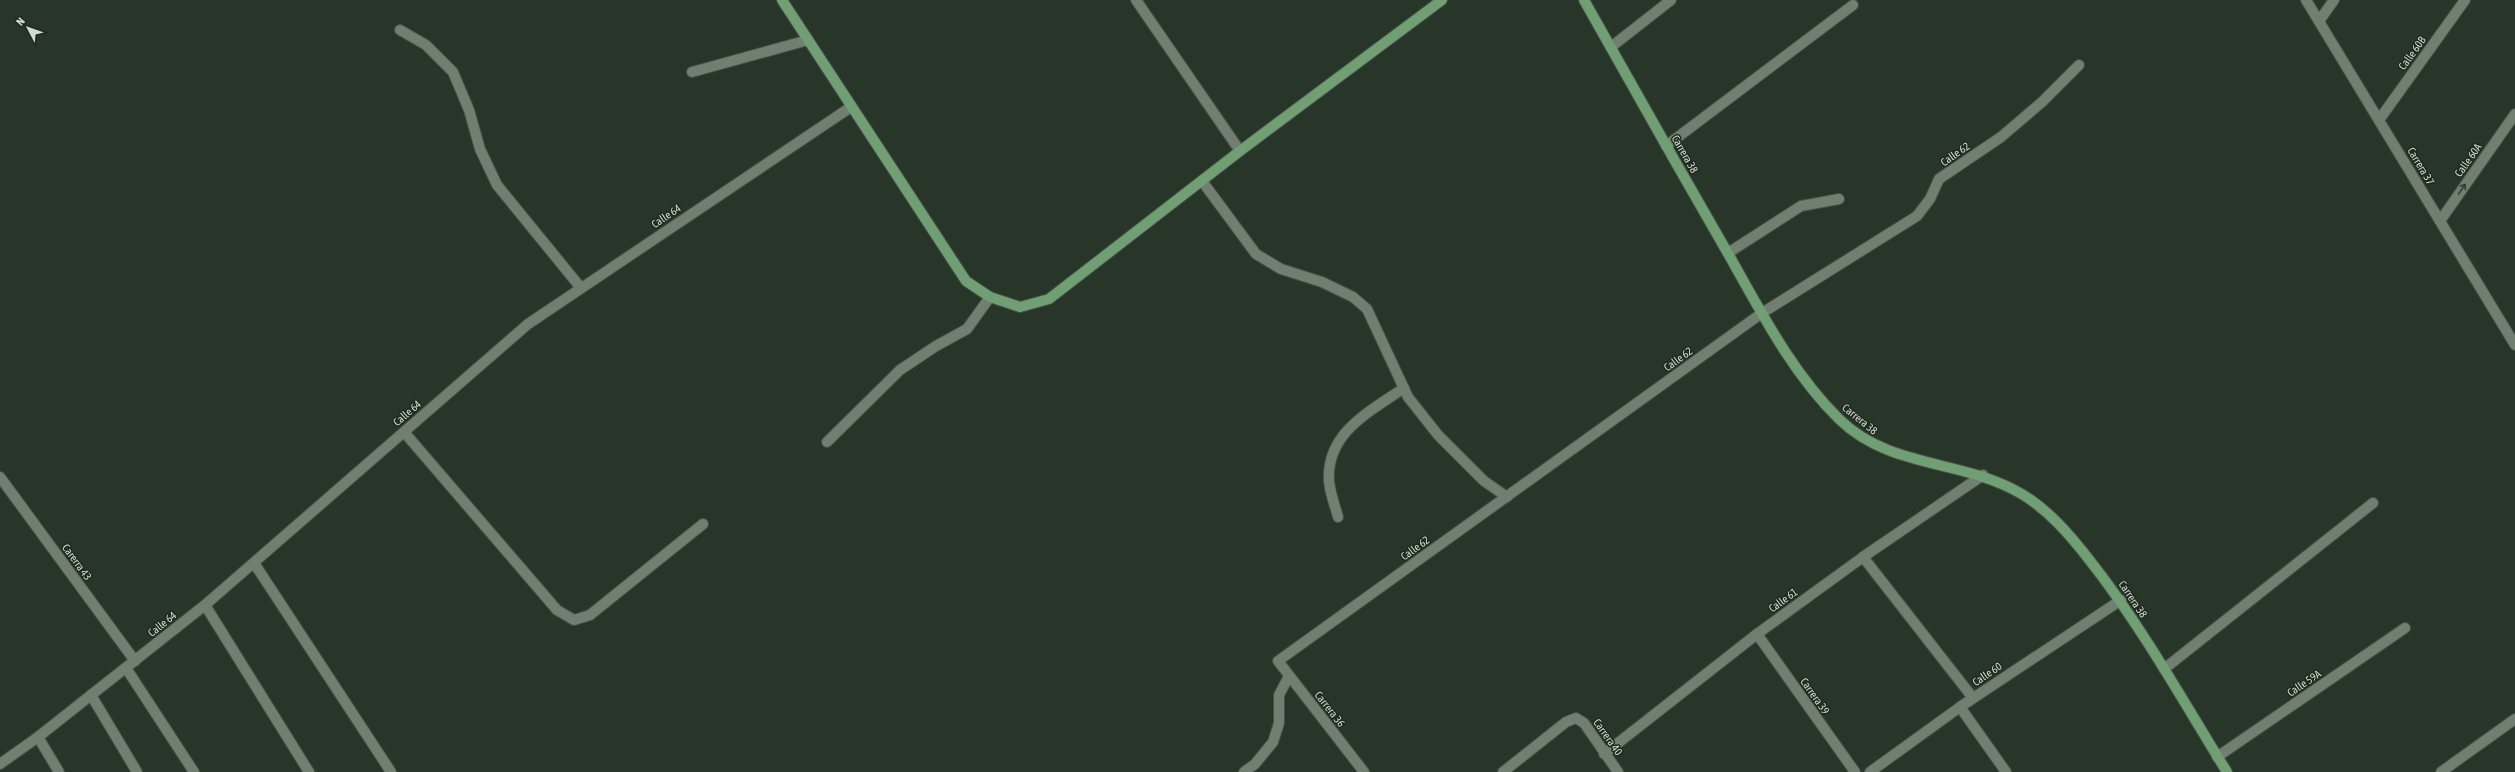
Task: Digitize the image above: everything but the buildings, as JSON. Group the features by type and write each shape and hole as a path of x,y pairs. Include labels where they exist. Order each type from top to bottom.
{"main road":[{"path":"782,0 966,281 990,297 1020,307 1049,299 1240,151 1442,0"},
{"name":"Carrera 38","path":"1584,0 1762,313 1810,388 1840,420 1875,446 1919,460 1983,475 2021,493 2050,515 2075,542 2121,600 2227,772"}],"street":[{"path":"1136,0 1240,151"},
{"path":"1611,47 1671,0"},
{"name":"Carrera 37","path":"2306,0 2515,345"},
{"path":"2319,21 2334,0"},
{"name":"Calle 60B","path":"2379,120 2465,0"},
{"path":"1666,146 1853,4"},
{"path":"400,30 426,45 452,72 469,110 480,149 497,185 581,288"},
{"path":"692,72 808,40"},
{"name":"Calle 62","path":"1278,661 1762,313 1917,216 1930,199 1940,179 2001,137 2042,102 2079,65"},
{"name":"Calle 64","path":"0,764 38,737 205,604 528,324 851,107"},
{"name":"Calle 60A","path":"2440,221 2515,114"},
{"path":"1202,181 1256,254 1281,269 1322,282 1353,297 1367,309 1408,397 1438,435 1484,481 1507,497"},
{"path":"1728,253 1800,206 1838,199"},
{"path":"827,442 900,370 936,346 967,329 990,297"},
{"path":"1338,517 1329,482 1330,457 1340,436 1356,421 1404,388"},
{"path":"404,432 557,610 574,620 590,615 703,524"},
{"name":"Calle 61","path":"1604,754 1757,634 1863,556 1983,475"},
{"name":"Carerra 43","path":"0,477 135,661"},
{"path":"2164,669 2373,503"},
{"path":"1863,556 1973,698"},
{"path":"254,563 391,772"},
{"name":"Calle 60","path":"1870,772 1973,698 2121,600"},
{"path":"205,604 309,772"},
{"name":"Calle 59A","path":"2217,757 2405,628"},
{"name":"Carrera 39","path":"1757,634 1855,772"},
{"name":"Carrera 36","path":"1278,661 1364,772"},
{"path":"126,668 194,772"},
{"path":"1244,772 1255,764 1274,742 1279,723 1279,695 1289,676"},
{"path":"91,695 136,772"},
{"path":"1960,707 2006,772"},
{"name":"Carrera 40","path":"1503,772 1566,722 1576,718 1584,723 1604,754 1618,772"},
{"path":"2441,772 2515,719"},
{"path":"38,737 60,772"}]}
